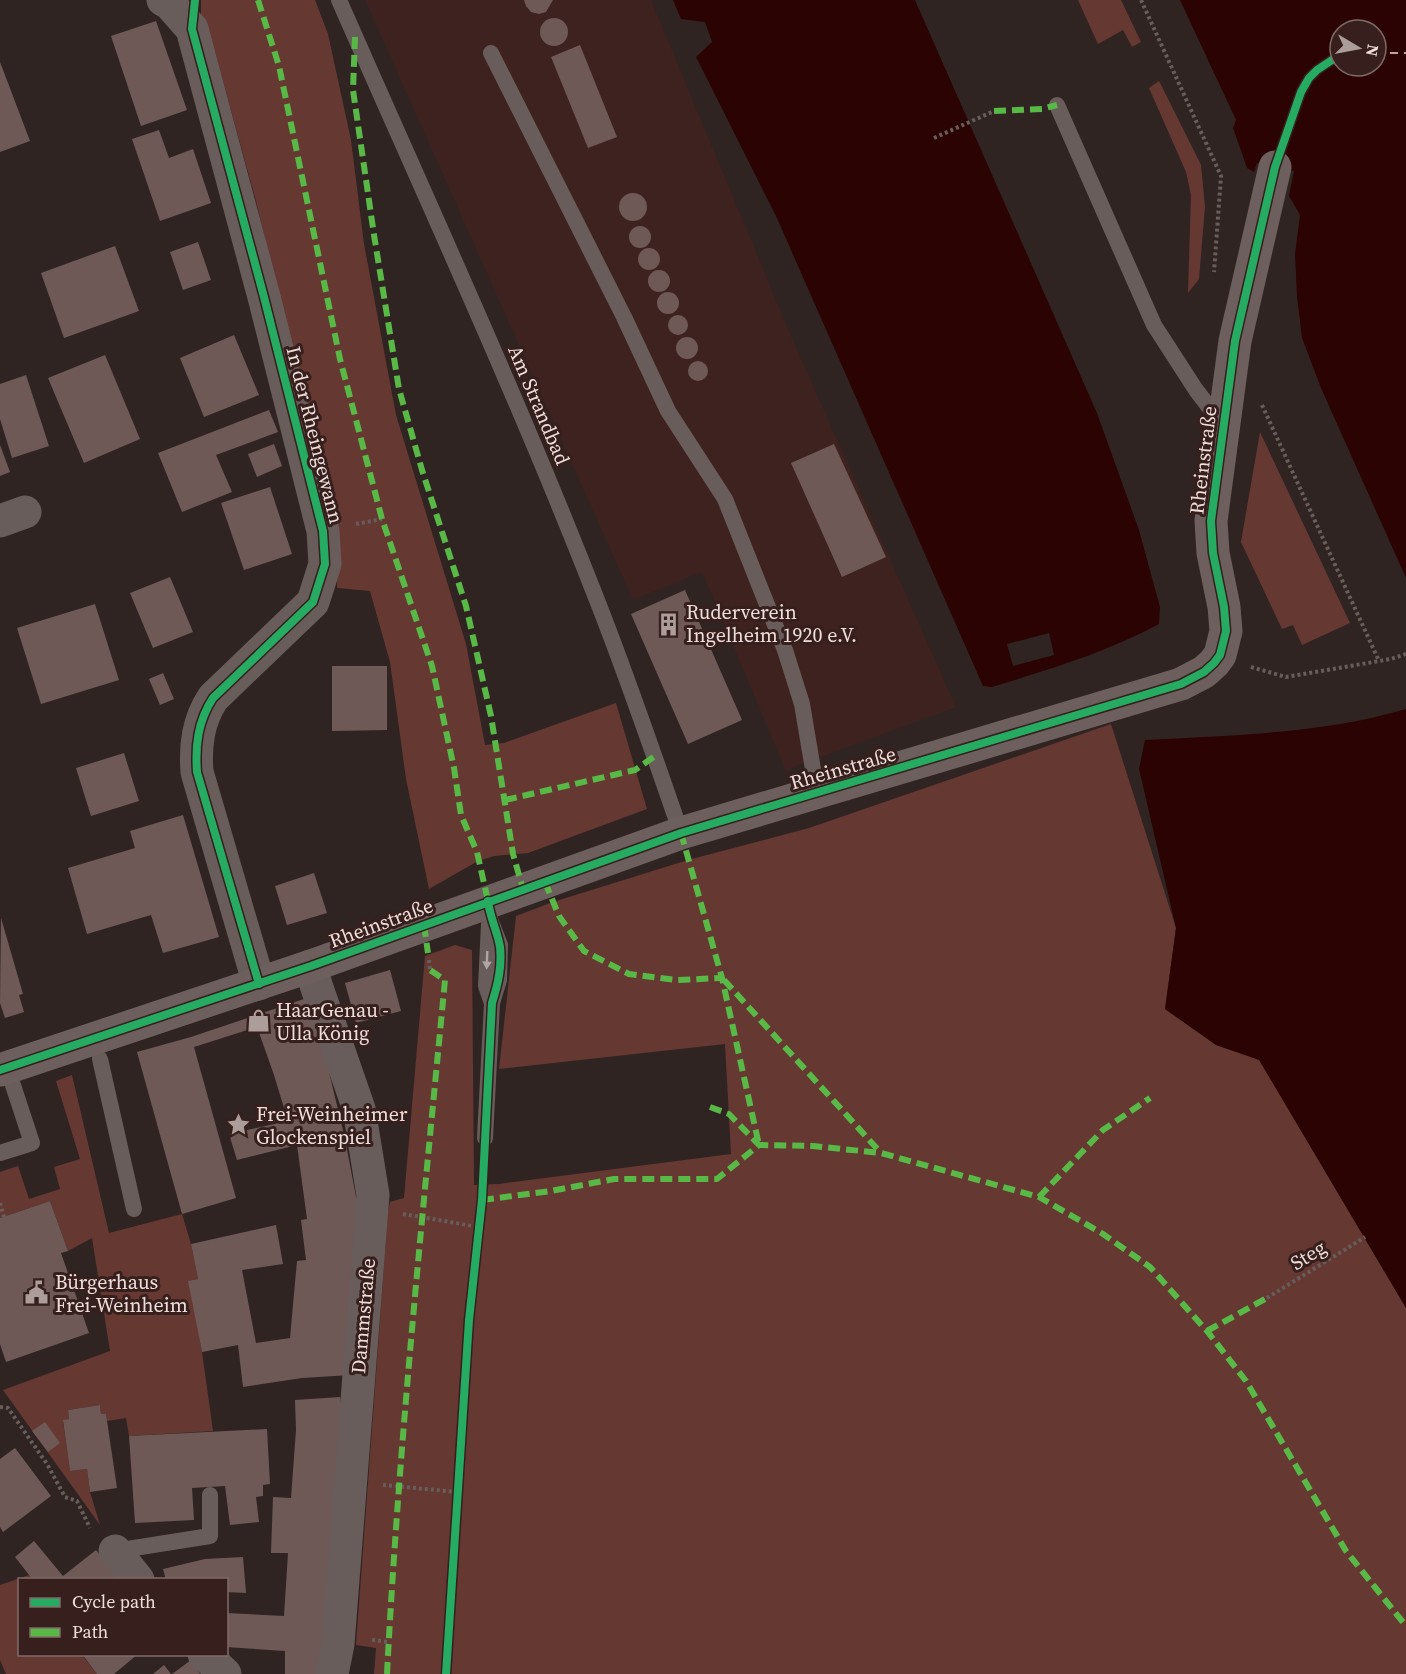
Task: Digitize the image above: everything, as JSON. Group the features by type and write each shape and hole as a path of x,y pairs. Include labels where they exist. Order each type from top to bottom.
{"street":[{"name":"In der Rheingewann","path":"163,0 170,4 192,29 264,297 323,531 325,564 313,602 213,698 204,713 195,753 196,772 259,984"},
{"name":"Rheinstraße","path":"4,1068 489,909 681,833 1181,684 1204,672 1220,655 1226,631 1224,607 1213,553 1211,520 1235,341 1275,167"},
{"name":"Dammstraße","path":"311,966 358,1109 373,1195 338,1644 332,1674"},
{"path":"115,1551 136,1578"},
{"path":"206,1656 225,1674"}],"lane":[{"name":"Am Strandbad","path":"339,0 461,274 593,590 681,833"},
{"path":"491,53 624,317 668,411 725,499 785,650 799,693 817,793"},
{"path":"1057,105 1154,325 1196,390 1224,426"},
{"path":"485,1138 492,1003 500,980 500,945 489,909"},
{"path":"100,1059 134,1209"},
{"path":"0,1153 32,1143 4,1068"},
{"path":"115,1551 210,1536 210,1495"}],"path":[{"path":"934,138 994,111"},
{"path":"1286,677 1392,659 1406,654"},
{"path":"0,1203 4,1217"},
{"path":"422,1215 479,1227"},
{"path":"0,1407 8,1408 47,1464 65,1497 77,1501 99,1546 115,1551"},
{"path":"400,1487 457,1492"}],"shaded area":[{"path":"201,0 315,0 328,34 351,140 364,244 396,415 466,644 485,745 504,743 616,703 647,809 528,853 494,856 478,861 429,889 406,779 390,662 370,591 337,588 338,545 311,428 256,201 215,52 201,19"},
{"path":"365,0 651,0 790,334 956,707 791,768 787,773 702,572 633,600"},
{"path":"673,0 915,0 1097,413 1139,530 1160,607 1159,624 1118,644 1077,660 992,687 983,686 776,216 696,57 712,42 705,22 681,19"},
{"path":"1078,0 1121,0 1141,42 1132,47 1123,30 1098,44"},
{"path":"1180,0 1406,0 1406,578 1321,388 1302,338 1295,254 1300,215 1289,196 1294,171 1257,163 1254,172 1247,168 1233,128 1236,120"},
{"path":"1159,81 1201,165 1205,207 1199,279 1188,293 1191,195 1186,172 1149,88"},
{"path":"1260,432 1350,623 1302,645 1293,625 1282,629 1241,542"},
{"path":"1406,709 1406,1308 1259,1060 1216,1045 1165,1009 1176,928 1139,769 1145,740 1277,732 1342,724"},
{"path":"1111,724 1176,928 1165,1009 1216,1045 1259,1059 1406,1308 1406,1674 374,1674 376,1648 356,1645 388,1212 390,1202 404,1198 425,956 455,945 472,950 474,1185 499,1184 731,1154 725,1044 499,1069 516,916 553,902 688,860 809,828"},
{"path":"72,1075 109,1233 182,1214 198,1279 189,1281 213,1431 129,1436 126,1418 107,1421 106,1414 101,1414 100,1405 68,1410 69,1419 63,1421 70,1471 87,1469 90,1492 100,1525 3,1390 110,1351 92,1238 68,1251 50,1201 0,1218 0,1172 18,1166 29,1199 60,1189 54,1167 80,1159 56,1081"},
{"path":"18,1579 18,1656 83,1656 97,1674 6,1674 0,1660 0,1585"}],"pier":[{"path":"1049,633 1054,655 1013,666 1007,644"}],"building":[{"path":"524,0 553,0 546,12 539,14 531,12"},
{"path":"554,18 564,22 568,32 564,42 554,46 544,42 540,32 544,22"},
{"path":"156,21 187,110 141,126 111,36"},
{"path":"580,45 617,137 588,148 551,57"},
{"path":"0,62 30,141 0,152"},
{"path":"159,130 169,158 193,149 211,203 160,221 132,139"},
{"path":"633,193 643,197 647,207 643,217 633,221 623,217 619,207 623,197"},
{"path":"640,226 650,233 651,237 644,247 640,248 630,241 629,237 636,227"},
{"path":"198,242 211,280 183,290 170,252"},
{"path":"115,246 139,311 64,338 41,273"},
{"path":"649,248 659,255 660,259 653,269 649,270 639,263 638,259 645,249"},
{"path":"659,270 669,277 670,281 663,291 659,292 649,285 648,281 655,271"},
{"path":"668,292 678,299 679,303 672,313 668,314 658,307 657,303 664,293"},
{"path":"674,315 682,315 688,321 688,329 682,335 674,335 668,329 668,321"},
{"path":"234,335 259,395 204,417 180,358"},
{"path":"687,337 697,344 698,348 691,358 687,359 677,352 676,348 683,338"},
{"path":"105,355 140,439 84,463 48,378"},
{"path":"694,361 702,361 708,367 708,375 702,381 694,381 688,375 688,367"},
{"path":"26,375 49,446 12,458 0,419 0,384"},
{"path":"269,410 278,432 216,455 232,492 182,512 158,453"},
{"path":"274,444 282,466 257,477 248,454"},
{"path":"834,444 886,557 842,577 791,463"},
{"path":"0,445 10,472 0,476"},
{"path":"270,487 292,554 244,570 221,503"},
{"path":"170,577 193,632 153,648 130,593"},
{"path":"685,590 742,720 688,744 631,614"},
{"path":"95,604 119,680 41,704 17,628"},
{"path":"332,666 387,666 387,730 332,731"},
{"path":"163,673 174,699 160,705 149,679"},
{"path":"124,753 139,801 91,816 76,768"},
{"path":"183,815 219,937 163,953 151,915 87,934 68,868 135,848 130,831"},
{"path":"314,873 327,913 287,925 275,886"},
{"path":"1,918 23,994 19,995 24,1012 5,1018 0,1003"},
{"path":"390,970 401,1011 356,1023 345,983"},
{"path":"307,998 325,1055 359,1212 351,1375 302,1378 243,1387 238,1345 202,1352 188,1281 198,1279 191,1244 276,1225 283,1264 242,1270 256,1343 290,1338 297,1261 306,1260 301,1220 307,1219 297,1145 237,1160 229,1134 288,1121 257,1027 194,1047 236,1198 182,1214 137,1052 191,1037"},
{"name":"Bürgerhaus Frei-Weinheim","path":"50,1201 68,1251 61,1253 89,1333 6,1362 0,1344 0,1218"},
{"path":"340,1397 344,1425 323,1674 285,1674 285,1651 228,1647 228,1613 284,1616 288,1553 271,1553 273,1497 291,1498 296,1430 295,1400"},
{"path":"100,1405 101,1414 106,1414 117,1488 90,1492 87,1469 70,1471 63,1420 69,1419 68,1410"},
{"path":"45,1422 60,1443 48,1452 32,1431"},
{"path":"267,1429 270,1484 263,1485 263,1496 256,1497 259,1522 230,1525 225,1486 192,1488 194,1520 135,1523 129,1436"},
{"path":"15,1448 51,1496 3,1532 0,1527 0,1459"},
{"path":"34,1541 63,1576 96,1550 117,1575 114,1578 31,1578 15,1557"},
{"path":"243,1557 246,1593 228,1592 228,1578 165,1578 163,1569 205,1559"},
{"path":"84,1656 136,1656 114,1674 97,1674"},
{"path":"191,1660 200,1674 172,1674"},
{"path":"164,1665 171,1674 153,1674"}],"ferry route":[{"path":"1388,53 1406,53"},
{"path":"1281,151 1299,96 1315,72 1328,62"}],"marked path":[{"path":"258,0 279,66 340,359 382,519 432,666 454,768 461,815 477,852 488,901"},
{"path":"355,37 353,90 399,389 422,470 466,606 491,716 513,854 523,889"},
{"path":"994,111 1042,109 1057,105"},
{"path":"505,800 635,770 655,756"},
{"path":"681,833 722,978 759,1145"},
{"path":"545,882 559,916 584,951 629,974 677,980 722,978"},
{"path":"424,925 428,953"},
{"path":"387,1674 405,1413 445,980 430,970"},
{"path":"724,980 881,1153"},
{"path":"1039,1197 1103,1130 1150,1098"},
{"path":"710,1107 729,1114 759,1145"},
{"path":"482,1200 551,1191 614,1179 717,1179 759,1145 813,1146 881,1153 1039,1197 1103,1234 1150,1267 1207,1331 1246,1381 1346,1551 1406,1626"},
{"path":"1207,1331 1267,1298"}],"cycle path":[{"path":"195,0 192,29 264,297 323,531 325,564 313,602 213,698 204,715 197,743 197,772 259,984"},
{"path":"0,1070 311,966 681,833 1181,684 1204,672 1220,655 1226,631 1224,607 1213,553 1211,521 1235,341 1275,167 1301,92 1309,78 1328,63"},
{"path":"446,1674 469,1320 482,1200 492,1003 498,982 500,962 500,947 488,901"}],"place":[{"name":"Ruderverein Ingelheim 1920 e.V.","path":"668,624"},
{"name":"HaarGenau - Ulla König","path":"258,1021"},
{"name":"Frei-Weinheimer Glockenspiel","path":"238,1125"},
{"name":"Bürgerhaus Frei-Weinheim","path":"37,1293"}]}
